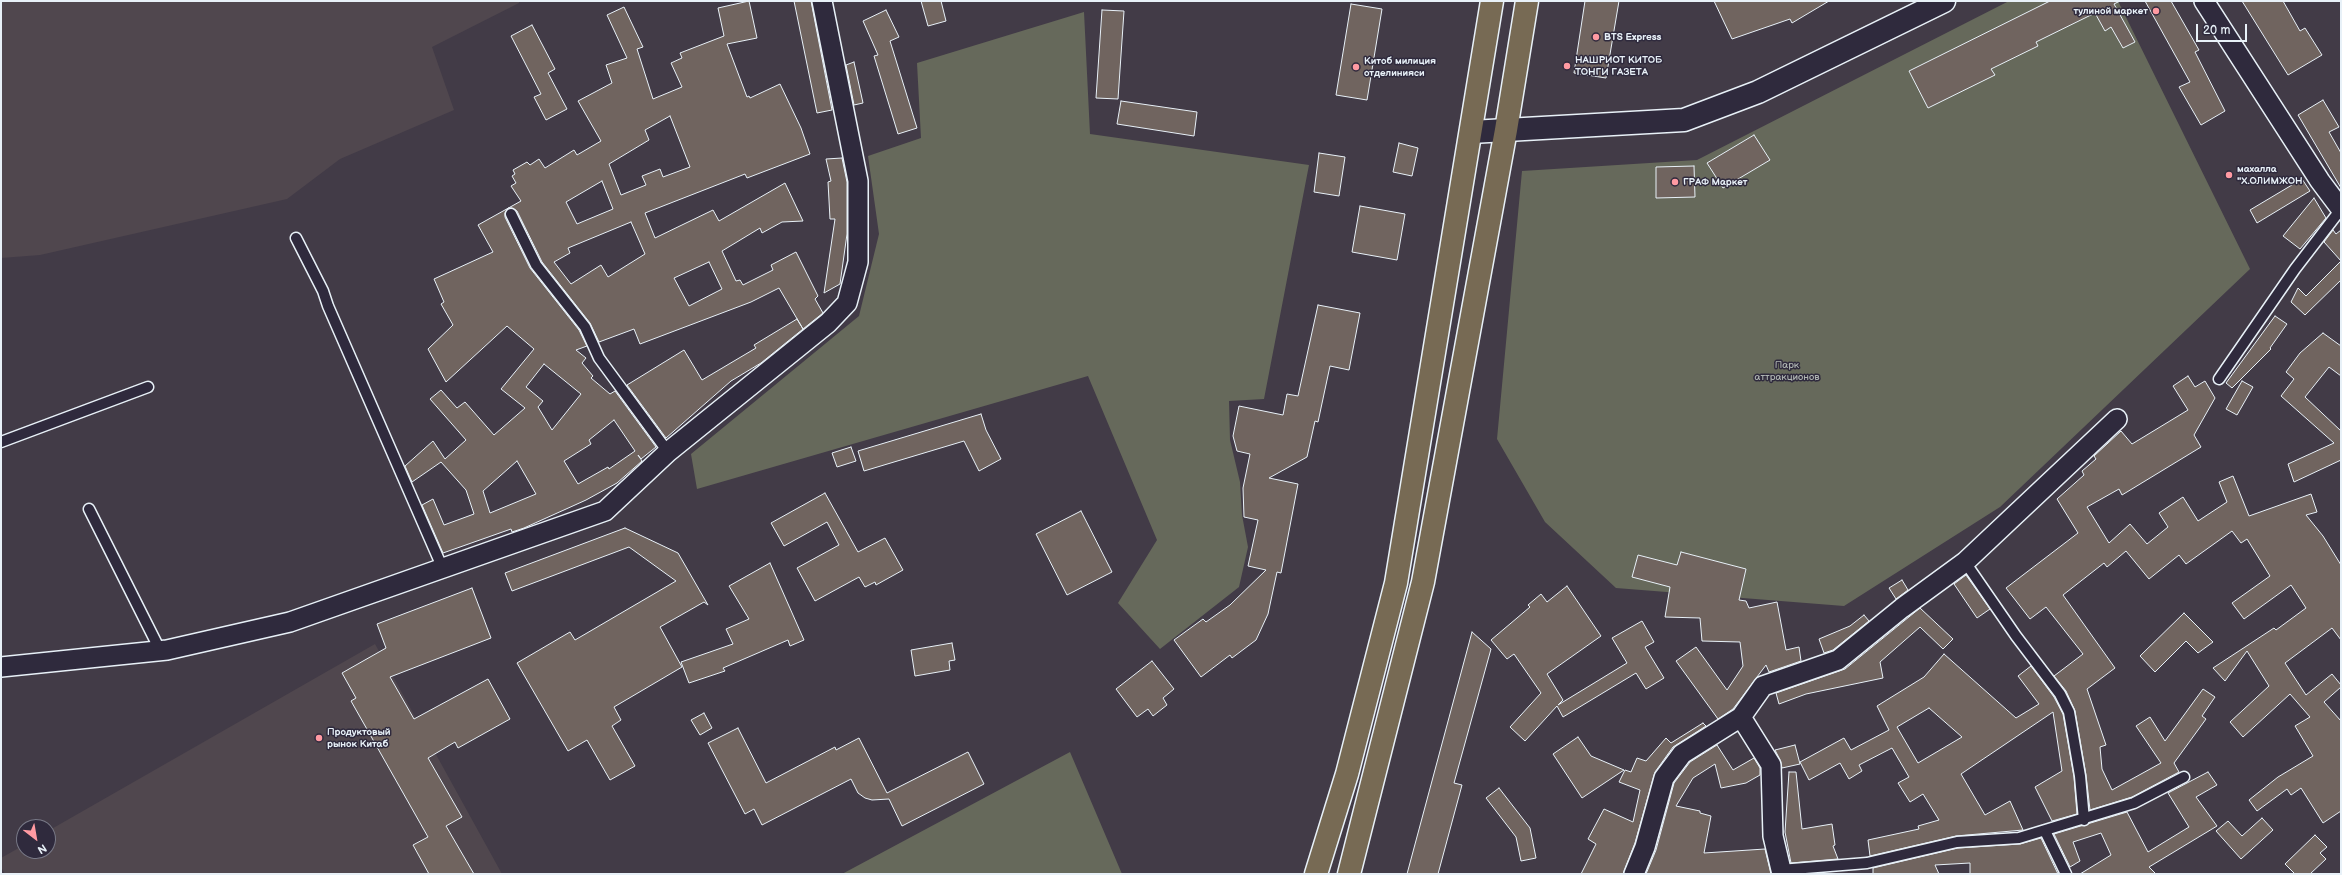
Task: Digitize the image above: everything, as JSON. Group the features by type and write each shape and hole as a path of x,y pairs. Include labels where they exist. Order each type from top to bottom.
{"main road":[{"path":"1316,874 1347,774 1396,583 1492,1"},
{"path":"1349,874 1422,582 1506,130 1527,1"}],"street":[{"path":"1,667 160,650 290,622 605,511 668,452 724,405 795,351 828,323 846,303 858,262 858,181 824,20 822,1"},
{"path":"1471,132 1587,127 1684,120 1758,92 1944,1"},
{"path":"2204,1 2320,181 2341,209"},
{"path":"1634,874 1645,848 1664,778 1682,754 1741,717 1763,686 1838,660 1902,608 1965,562 2117,419"},
{"path":"1741,717 1771,765 1773,836 1781,872"}],"lane":[{"path":"2219,380 2295,269 2341,209"},
{"path":"511,214 536,265 585,327 599,358 668,452"},
{"path":"296,238 323,291 328,306 443,569"},
{"path":"1,442 148,387"},
{"path":"89,509 160,650"},
{"path":"1965,562 2063,700 2069,712 2084,820"},
{"path":"1781,872 1867,862 1957,842 2019,838 2084,820 2134,803 2184,777"},
{"path":"2045,831 2066,874"}],"shaded area":[{"path":"1,1 519,1 519,3 432,47 454,110 340,159 287,199 40,255 1,258"},
{"name":"Продуктовый рынок Китаб","path":"375,644 502,874 5,874 1,867 1,858 16,850 16,859 56,859 56,826"}],"green space":[{"name":"Парк аттракционов","path":"2009,1 2118,1 2250,269 2000,507 1844,606 1616,588 1545,522 1497,439 1522,171 1697,160"},
{"path":"1084,12 1090,134 1309,165 1264,399 1229,401 1230,440 1240,482 1242,515 1248,547 1239,587 1160,649 1118,603 1157,540 1088,376 697,489 691,454 859,316 879,234 868,156 921,138 917,63"},
{"path":"1070,752 1122,874 842,874"}],"building":[{"path":"749,1 757,38 727,44 747,97 749,96 750,98 780,84 801,128 810,154 747,178 745,174 645,213 655,238 713,210 719,221 785,183 803,221 782,222 762,233 760,228 722,251 736,281 740,280 743,285 773,270 771,265 796,252 818,296 815,299 823,313 803,329 779,288 751,302 640,344 634,329 599,342 590,323 542,262 517,211 512,208 508,208 521,201 511,186 516,183 512,176 515,174 513,170 527,162 530,165 539,159 545,168 574,150 577,155 601,141 578,101 612,83 606,65 627,58 607,15 624,7 643,47 637,49 653,99 682,87 671,63 682,58 680,53 724,36 718,8","holes":["670,116 690,167 663,177 660,169 642,176 646,185 621,195 609,164 649,140 645,130","602,181 613,209 577,224 566,202","631,222 645,254 608,277 601,265 571,284 554,262 570,253 568,248","709,262 722,289 689,306 674,278"]},
{"path":"794,1 811,1 832,110 817,113"},
{"path":"921,1 941,1 946,21 928,26"},
{"name":"BTS Express","path":"1585,1 1619,1 1606,78 1574,73"},
{"path":"1714,1 1829,1 1792,23 1790,19 1732,39"},
{"path":"2050,1 2120,1 2114,4 2135,42 2123,48 2111,27 2105,31 2095,13 2036,42 2038,46 1991,69 1995,75 1928,108 1909,71"},
{"path":"2145,1 2171,1 2199,50 2195,52 2225,111 2201,125 2179,87 2190,82"},
{"path":"2242,1 2283,1 2300,31 2305,28 2322,55 2288,75"},
{"name":"Китоб милиция отделинияси","path":"1351,4 1382,9 1367,100 1336,95"},
{"path":"886,10 899,37 890,41 917,128 898,134 874,56 878,55 863,21"},
{"path":"1102,10 1124,11 1118,99 1096,98"},
{"path":"532,25 555,69 548,73 567,109 546,120 534,97 541,94 511,36"},
{"path":"854,62 863,103 854,105 846,65"},
{"path":"2323,100 2339,127 2329,132 2341,153 2341,188 2298,115"},
{"path":"1121,101 1197,112 1194,136 1117,124"},
{"path":"1754,135 1770,160 1723,188 1707,163"},
{"path":"1399,143 1418,148 1412,176 1393,172"},
{"path":"1319,153 1345,157 1339,196 1314,192"},
{"path":"842,158 847,182 847,234 840,284 824,293 835,219 830,219 828,182 831,181 826,159"},
{"name":"ГРАФ Маркет","path":"1694,166 1695,197 1656,198 1656,167"},
{"path":"2302,179 2310,191 2257,223 2250,210"},
{"path":"2314,198 2326,218 2300,249 2283,236"},
{"path":"1360,206 1405,214 1397,260 1352,252"},
{"path":"508,208 505,213 505,217 530,268 579,330 587,346 576,350 586,358 582,363 593,376 591,378 610,394 615,391 656,447 641,459 638,455 642,461 617,483 586,500 524,528 512,532 511,529 443,553 422,505 433,499 444,525 474,514 466,490 441,462 412,482 405,466 433,441 445,459 466,440 430,399 441,390 457,408 465,402 494,435 525,408 501,389 534,349 507,326 446,382 428,349 453,325 441,304 444,302 434,279 493,252 478,225","holes":["544,364 581,394 552,430 538,407 543,401 526,387","614,420 635,451 609,469 608,467 578,484 564,461 591,444 589,440","517,461 536,494 490,513 483,491"]},
{"path":"2333,230 2336,234 2341,230 2341,261 2324,242"},
{"path":"2341,261 2341,280 2305,315 2291,302 2298,288 2306,296"},
{"path":"1318,305 1360,313 1349,370 1330,366 1318,422 1315,421 1307,457 1269,478 1298,484 1281,573 1277,572 1268,614 1256,640 1232,658 1230,655 1201,677 1174,640 1203,619 1206,622 1230,605 1266,570 1248,566 1258,520 1244,517 1243,488 1250,454 1237,451 1233,436 1239,406 1283,415 1287,394 1298,396"},
{"path":"2275,316 2287,324 2270,348 2271,349 2232,388 2226,383"},
{"path":"797,319 803,329 761,363 731,381 666,438 627,385 684,350 702,380 756,348 754,345"},
{"path":"2323,333 2341,346 2341,376 2329,367 2305,397 2341,431 2341,460 2294,482 2288,464 2334,443 2281,396 2294,379 2286,372 2300,353"},
{"path":"2188,376 2195,387 2205,381 2215,398 2194,435 2201,447 2122,495 2119,489 2087,507 2109,543 2130,524 2147,544 2168,527 2159,513 2183,497 2198,521 2227,502 2219,482 2233,476 2249,516 2311,494 2317,512 2306,515 2323,536 2341,565 2341,640 2332,628 2285,663 2306,695 2332,674 2341,685 2341,687 2324,702 2341,721 2341,811 2323,823 2301,788 2291,795 2287,789 2257,811 2249,800 2278,777 2313,756 2295,726 2310,717 2290,694 2243,737 2230,722 2269,686 2247,651 2225,681 2213,668 2274,628 2276,630 2306,608 2291,585 2244,619 2232,603 2270,576 2247,539 2241,543 2232,531 2186,564 2179,555 2149,579 2126,551 2107,567 2104,563 2063,595 2115,668 2087,689 2106,745 2100,747 2102,769 2112,790 2161,763 2136,726 2150,717 2165,741 2203,689 2215,697 2202,716 2206,719 2174,763 2179,772 2132,797 2090,810 2086,775 2075,711 2066,691 2054,676 2083,654 2046,607 2030,619 2006,588 2078,533 2057,499 2084,475 2082,471 2096,459 2094,456 2121,431 2132,444 2188,410 2173,386"},
{"path":"2242,381 2253,387 2237,415 2226,409"},
{"path":"981,414 986,430 1001,459 979,471 964,441 864,471 858,451"},
{"path":"851,447 856,461 837,467 832,453"},
{"path":"825,493 858,552 885,538 903,570 876,585 875,582 865,587 859,577 815,601 797,568 839,545 827,522 784,546 771,523"},
{"path":"1081,511 1112,572 1067,595 1036,534"},
{"path":"625,528 678,553 708,605 704,602 660,627 682,667 614,707 621,720 612,726 635,766 610,780 587,740 568,751 517,663 570,632 575,640 676,581 629,547 512,591 505,573"},
{"path":"1681,552 1746,569 1739,600 1746,601 1749,608 1777,602 1786,650 1799,647 1801,661 1769,672 1766,665 1733,709 1718,719 1676,661 1696,647 1727,690 1743,666 1740,642 1702,641 1700,618 1665,617 1670,587 1632,577 1638,555 1677,565"},
{"path":"770,563 804,640 790,646 788,640 723,668 725,671 689,683 681,662 733,644 726,629 749,619 729,586"},
{"path":"1966,575 1990,609 1977,618 1954,584"},
{"path":"1902,580 1908,590 1896,599 1889,588"},
{"path":"1567,586 1601,636 1547,674 1563,700 1558,705 1627,663 1612,638 1642,621 1654,642 1645,647 1664,678 1646,689 1636,673 1563,717 1557,706 1525,741 1510,727 1541,693 1514,654 1507,659 1491,640 1530,607 1528,605 1541,594 1547,602"},
{"path":"472,588 491,638 390,677 414,719 488,679 510,719 458,748 455,742 428,758 462,817 446,826 474,874 429,874 413,845 428,837 351,701 356,698 342,673 386,648 377,624"},
{"path":"1920,608 1953,639 1943,649 1920,627 1880,662 1883,678 1806,694 1779,704 1776,693 1845,669"},
{"path":"2184,613 2213,642 2198,653 2186,641 2155,672 2140,656"},
{"path":"1864,615 1869,621 1833,650 1824,653 1819,639 1850,626"},
{"path":"1472,632 1491,649 1454,783 1462,785 1438,874 1407,874"},
{"path":"952,643 955,660 949,661 950,670 915,676 911,650"},
{"path":"1944,654 2016,718 2039,704 2018,676 2031,666 2054,697 2063,714 2074,777 2077,814 2052,821 2035,787 2062,771 2053,712 1961,774 1985,815 2010,801 2023,830 1956,836 1870,856 1868,840 1919,829 1918,826 1939,820 1923,794 1910,802 1898,783 1909,777 1892,748 1859,765 1862,771 1849,779 1840,763 1809,780 1800,762 1844,738 1851,750 1889,730 1877,706 1924,677","holes":["1929,708 1962,737 1918,763 1897,727"]},
{"path":"1152,661 1174,689 1163,698 1167,705 1153,716 1148,709 1137,717 1116,689"},
{"path":"704,713 712,728 700,735 691,720"},
{"path":"1703,723 1706,726 1673,747 1655,772 1635,843 1623,874 1581,874 1596,844 1588,839 1604,809 1633,822 1640,790 1619,782 1625,770 1631,772 1637,758 1646,761 1666,738 1671,743"},
{"path":"738,728 766,783 835,747 836,750 859,738 887,793 968,752 984,784 902,826 889,799 872,800 865,798 858,793 851,779 762,825 754,809 745,814 708,743"},
{"path":"1578,737 1591,756 1624,770 1582,798 1553,754"},
{"path":"1717,745 1733,770 1754,758 1760,768 1760,775 1746,783 1721,788 1715,764 1693,778 1676,806 1700,811 1700,813 1711,816 1704,853 1765,849 1771,874 1646,874 1656,850 1674,783 1690,762"},
{"path":"1795,745 1800,764 1782,768 1775,750"},
{"path":"1789,772 1796,772 1802,829 1832,824 1835,845 1833,846 1838,859 1791,863 1785,832"},
{"path":"2208,772 2217,785 2196,797 2217,826 2149,867 2156,874 2080,874 2111,855 2101,833 2073,842 2080,861 2070,867 2054,834 2127,812 2148,852 2189,827 2168,793"},
{"path":"1499,788 1530,828 1536,858 1521,861 1516,837 1486,798"},
{"path":"2262,818 2273,830 2241,859 2216,831 2228,821 2242,836"},
{"path":"2315,835 2327,847 2320,853 2326,859 2310,874 2295,874 2285,864"},
{"path":"2041,838 2058,874 1970,874 1970,863 1935,865 1939,874 1873,874 1873,868 1958,848 2020,844"}],"place":[{"name":"тулиной маркет","path":"2156,11"},
{"name":"BTS Express","path":"1596,37"},
{"name":"НАШРИОТ КИТОБ ТОНГИ ГАЗЕТА","path":"1567,66"},
{"name":"Китоб милиция отделинияси","path":"1356,67"},
{"name":"махалла \"Х.ОЛИМЖОН","path":"2229,175"},
{"name":"ГРАФ Маркет","path":"1675,182"},
{"name":"Продуктовый рынок Китаб","path":"319,738"}]}
